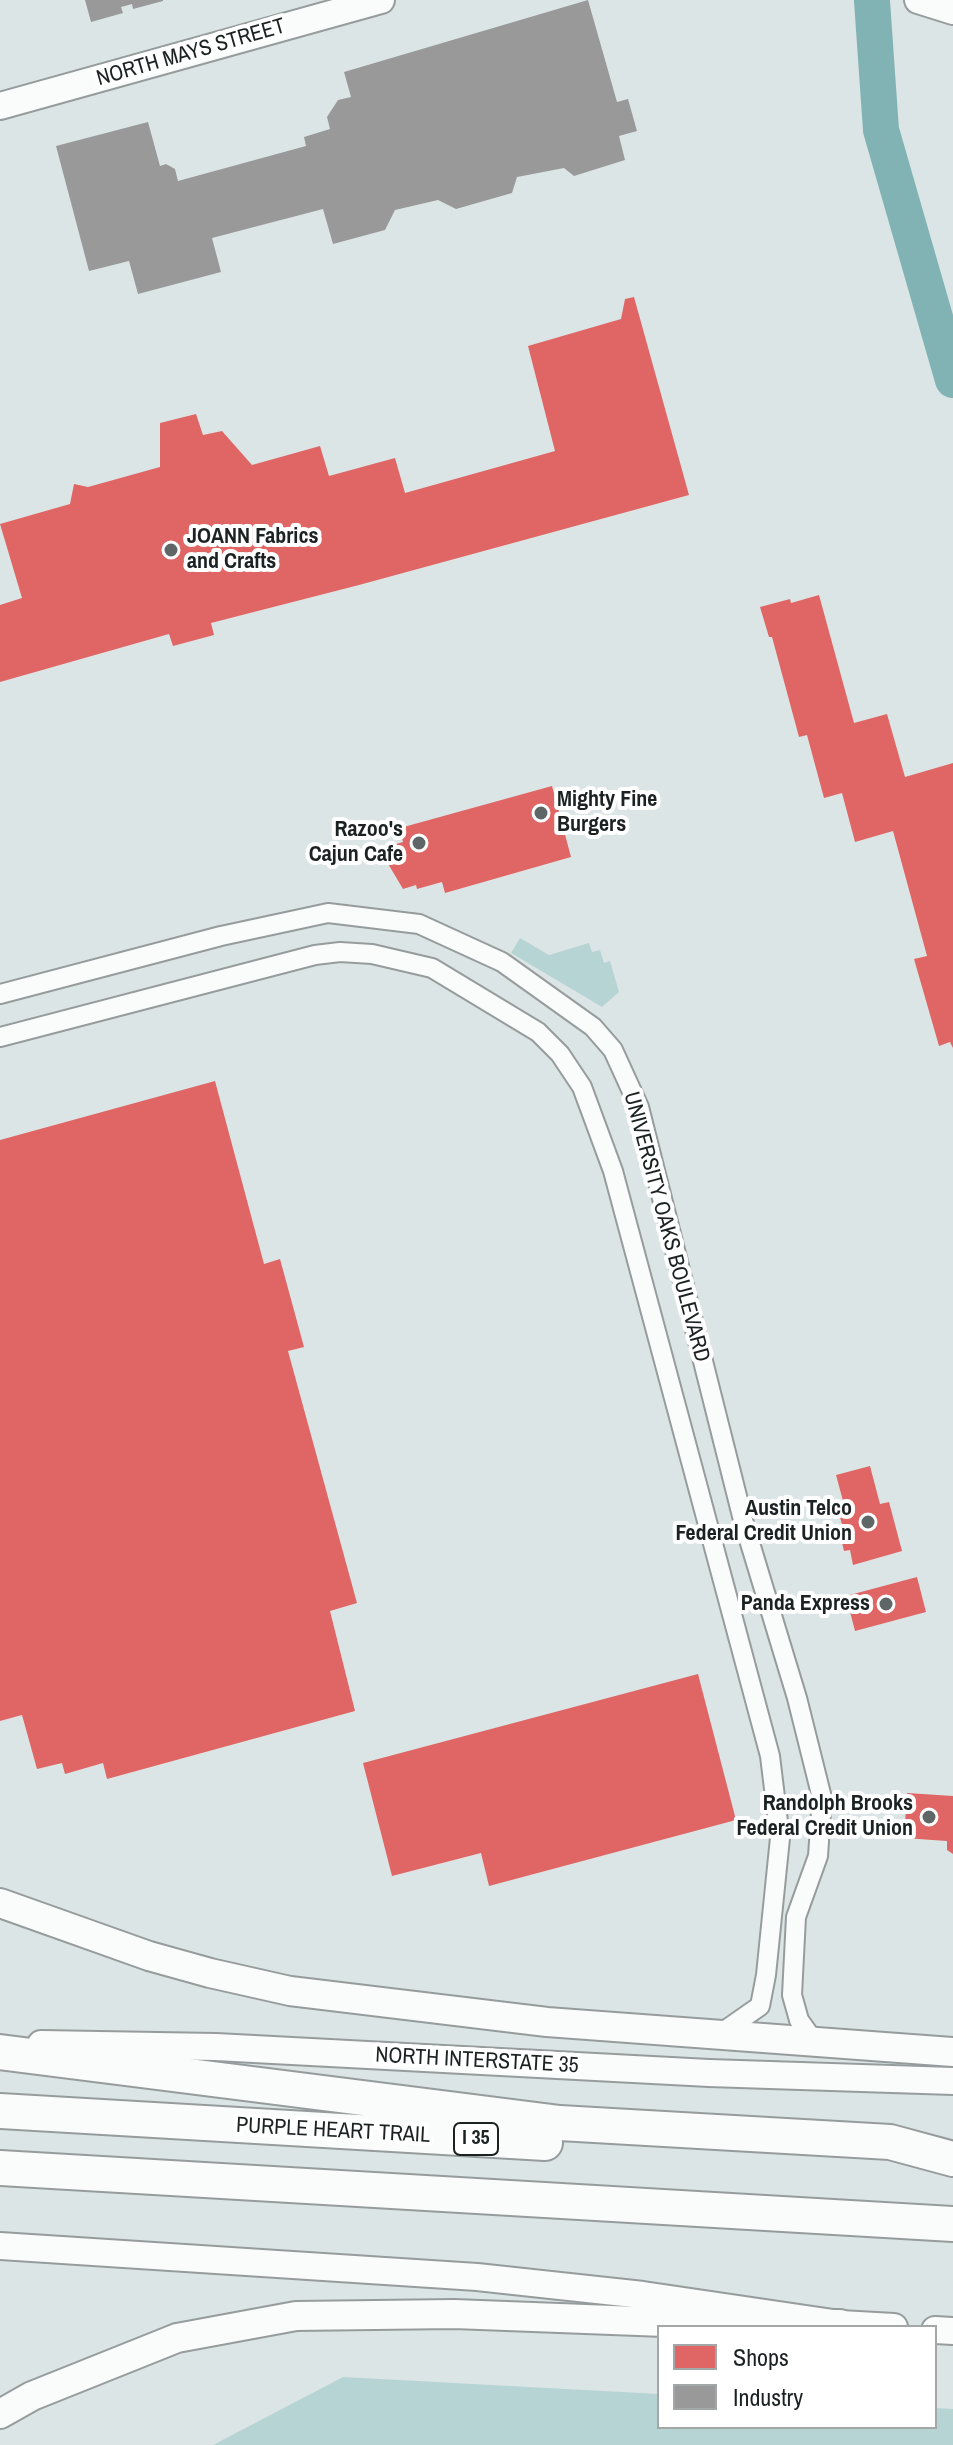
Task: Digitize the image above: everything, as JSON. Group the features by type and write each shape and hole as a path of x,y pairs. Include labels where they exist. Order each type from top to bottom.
{"highway":[{"path":"0,2052 560,2123 890,2142 953,2159"},
{"name":"PURPLE HEART TRAIL","path":"0,2111 953,2167"},
{"path":"0,2168 953,2224"}],"main road":[{"name":"NORTH MAYS STREET","path":"0,106 381,0"},
{"path":"918,0 953,11"},
{"path":"0,1903 149,1956 290,1991 547,2022 953,2052"},
{"name":"NORTH INTERSTATE 35","path":"0,2043 216,2047 709,2073 953,2081"},
{"path":"0,2246 477,2277 643,2295 840,2324"},
{"path":"0,2414 32,2396 177,2338 296,2316 454,2314 743,2325 858,2325"},
{"path":"0,2402 32,2396"}],"street":[{"name":"UNIVERSITY OAKS BOULEVARD","path":"0,994 221,936 328,913 419,924 502,962 593,1027 613,1050 639,1107 743,1520 797,1698 822,1798 818,1856 796,1917 792,1995 799,2020 816,2044"},
{"name":"UNIVERSITY OAKS BOULEVARD","path":"0,1037 232,975 340,952 372,954 432,968 538,1032 560,1054 582,1087 613,1171 770,1756 780,1838 766,1975 760,2006 717,2036"}],"shaded area":[{"path":"520,938 549,955 589,943 592,952 600,950 604,963 610,961 619,992 602,1007 511,953"},
{"path":"343,2377 657,2394 657,2429 937,2429 937,2408 953,2409 953,2445 213,2445"}],"building: Shops":[{"path":"634,297 689,495 211,623 214,635 173,646 169,634 0,682 0,605 22,598 0,524 70,504 74,484 88,487 160,467 160,423 196,414 203,435 222,431 252,465 320,446 329,476 395,458 405,493 555,451 528,346 621,319 625,299"},
{"path":"819,595 854,723 887,714 905,777 953,763 953,1048 950,1042 939,1046 914,959 927,956 893,831 855,842 842,793 824,798 807,735 799,737 772,637 769,637 760,607"},
{"path":"552,786 571,857 445,893 442,882 417,889 416,885 403,889 387,862 386,847 403,842 400,828"},
{"path":"215,1081 264,1264 280,1259 304,1347 288,1351 357,1603 330,1611 355,1711 107,1779 103,1763 65,1774 62,1763 37,1769 22,1715 0,1721 0,1140"},
{"name":"Austin Telco Federal Credit Union","path":"870,1466 880,1504 889,1502 902,1551 853,1565 850,1550 844,1551 840,1534 844,1531 839,1514 846,1512 836,1475"},
{"name":"Panda Express","path":"917,1577 926,1612 855,1631 846,1596"},
{"path":"698,1674 736,1820 489,1886 481,1853 392,1876 363,1763"},
{"name":"Randolph Brooks Federal Credit Union","path":"907,1793 953,1796 953,1854 947,1850 947,1841 904,1838"}],"building: Industry":[{"path":"85,0 163,1 133,9 132,4 121,7 123,13 91,22"},
{"path":"588,0 617,102 628,99 637,131 619,136 625,160 574,176 564,168 517,177 512,193 456,209 438,200 395,210 385,230 333,244 323,209 212,238 221,272 138,294 129,261 89,271 56,146 148,122 160,166 166,164 175,169 178,181 306,146 304,137 330,129 327,117 338,100 351,97 344,72"}],"waterway":[{"path":"872,1 881,130 953,380"}],"place":[{"name":"JOANN Fabrics and Crafts","path":"171,550"},
{"name":"Mighty Fine Burgers","path":"541,813"},
{"name":"Razoo's Cajun Cafe","path":"419,843"},
{"name":"Austin Telco Federal Credit Union","path":"868,1522"},
{"name":"Panda Express","path":"886,1604"},
{"name":"Randolph Brooks Federal Credit Union","path":"929,1817"}]}
